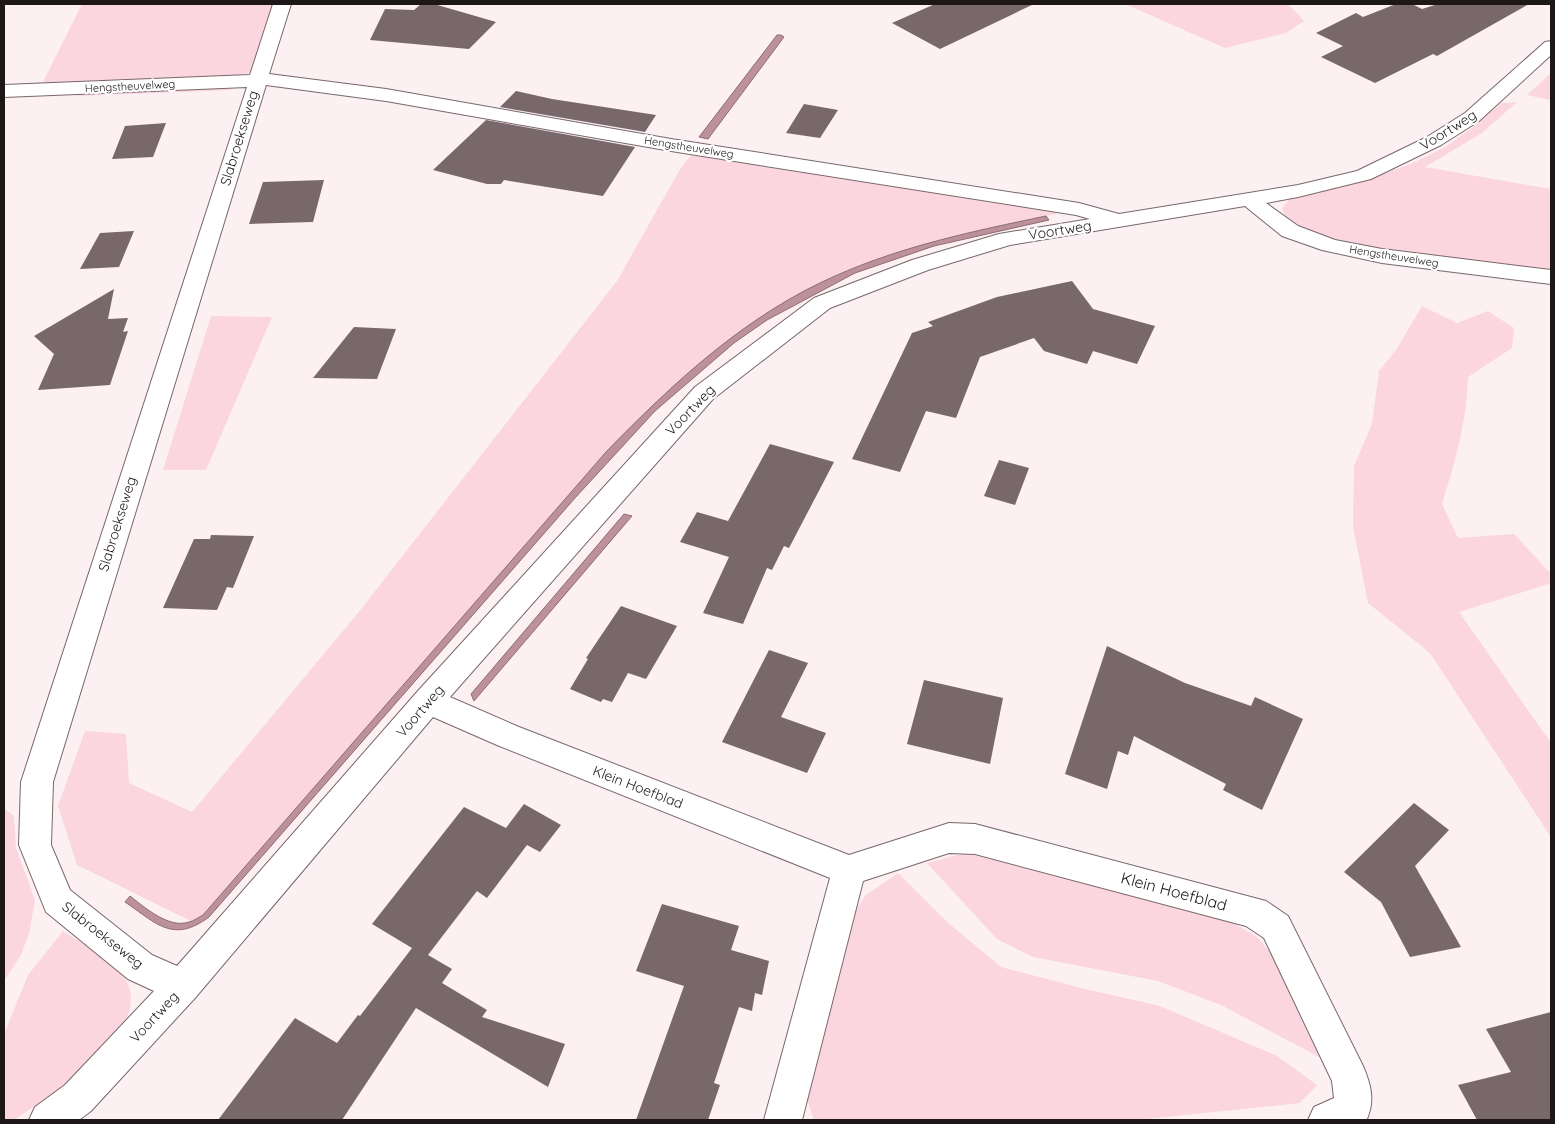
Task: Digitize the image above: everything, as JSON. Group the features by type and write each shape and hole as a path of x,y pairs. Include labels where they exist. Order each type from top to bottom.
{"street":[{"name":"Slabroekseweg","path":"183,986 140,967 58,901 34,845 37,782 282,4"},
{"name":"Voortweg","path":"48,1120 78,1098 183,986 428,701 704,393 822,303 920,265 1007,239 1298,191 1364,175 1434,141 1472,117 1551,46"},
{"name":"Hengstheuvelweg","path":"4,91 257,80 386,95 671,145 1078,209 1119,221"},
{"name":"Hengstheuvelweg","path":"1250,199 1267,215 1290,231 1330,245 1382,256 1551,278"},
{"name":"Klein Hoefblad","path":"428,701 508,736 849,870 950,838 974,839 1254,912 1276,927 1350,1079 1354,1106 1338,1119 1327,1120"},
{"path":"783,1120 849,870"}],"shaded area":[{"path":"82,4 273,4 250,73 223,78 4,88 4,85 43,82"},
{"path":"1125,4 1288,4 1304,21 1286,33 1225,48"},
{"path":"777,35 784,37 708,139 699,137"},
{"path":"1551,73 1551,100 1527,95"},
{"path":"223,85 232,90 77,96 79,91"},
{"path":"1517,102 1482,133 1425,167 1551,189 1551,271 1352,245 1326,239 1307,231 1290,221 1285,215 1282,208 1289,200 1346,186 1411,164 1445,147 1476,125 1501,103"},
{"path":"691,155 1054,212 1056,214 942,239 859,265 833,277 770,312 740,332 684,377 606,452 203,915 191,921 77,865 58,806 85,731 126,734 129,783 192,812 358,613 617,281 679,171"},
{"path":"1046,216 1049,220 934,246 855,273 767,320 734,343 655,411 575,498 209,917 196,925 175,930 165,928 156,923 125,902 130,896 157,916 173,922 189,922 203,915 606,452 684,376 741,331 771,310 802,292 860,265 939,240"},
{"path":"1422,306 1457,323 1488,311 1514,328 1512,348 1468,377 1463,425 1442,504 1458,538 1514,534 1551,574 1551,583 1459,612 1551,743 1551,837 1430,653 1368,603 1353,527 1354,466 1372,424 1379,371 1396,350"},
{"path":"211,316 272,317 206,470 163,470"},
{"path":"624,514 632,516 474,701 471,694"},
{"path":"4,808 14,816 16,848 35,900 29,933 21,955 4,981"},
{"path":"965,853 1227,919 1257,937 1280,964 1323,1059 1221,1005 1158,981 1033,957 997,939 927,863"},
{"path":"898,873 948,923 1001,967 1160,1006 1277,1056 1317,1085 1300,1103 1137,1120 814,1120 805,1094 857,908 866,895"},
{"path":"63,931 106,959 126,980 131,1000 126,1021 113,1041 73,1079 15,1120 4,1120 4,1034 28,975"}],"building":[{"path":"421,4 434,4 496,22 469,49 370,40 385,9 414,10"},
{"path":"935,4 1034,4 940,49 892,23"},
{"path":"1396,4 1412,4 1422,9 1438,4 1529,4 1437,56 1433,54 1375,83 1321,57 1343,46 1316,33 1356,13 1363,17"},
{"path":"516,91 552,99 656,115 645,132 500,107"},
{"path":"804,104 838,110 820,138 786,133"},
{"path":"486,120 635,147 603,196 504,180 501,184 487,184 433,170"},
{"path":"166,123 153,157 112,159 125,126"},
{"path":"324,180 313,222 249,224 263,182"},
{"path":"134,231 119,267 80,269 100,233"},
{"path":"1072,281 1093,309 1155,326 1137,364 1093,351 1087,364 1044,351 1034,338 980,357 956,418 926,411 900,472 852,459 912,333 933,326 928,322 997,297"},
{"path":"114,289 108,319 128,318 123,332 128,331 110,385 38,390 54,354 34,336"},
{"path":"354,327 396,329 377,379 313,378"},
{"path":"770,444 834,462 789,548 784,546 772,570 767,568 743,624 703,613 729,557 680,542 697,512 728,521"},
{"path":"999,460 1029,468 1015,505 984,496"},
{"path":"211,535 254,536 233,588 227,587 217,610 163,608 194,539 210,539"},
{"path":"621,606 677,626 646,679 628,673 612,702 603,699 601,702 570,689 588,659 586,658"},
{"path":"1107,646 1185,683 1251,706 1255,697 1303,719 1262,810 1223,790 1226,784 1134,736 1128,755 1118,751 1107,789 1065,774"},
{"path":"769,650 808,663 781,717 826,733 807,773 722,742"},
{"path":"924,680 1003,698 990,764 907,744"},
{"path":"1414,803 1449,830 1415,866 1461,947 1410,957 1381,902 1344,872"},
{"path":"524,804 561,825 540,852 527,845 487,898 477,891 428,955 452,969 442,983 487,1010 482,1017 565,1044 548,1087 416,1008 342,1120 218,1120 295,1018 337,1043 358,1015 360,1016 412,948 372,924 464,807 506,828"},
{"path":"662,904 739,926 731,950 769,961 762,995 755,993 752,1011 739,1007 714,1083 720,1085 708,1120 636,1120 684,986 636,971"},
{"path":"1551,1012 1551,1120 1477,1120 1458,1085 1511,1072 1486,1029"}]}
